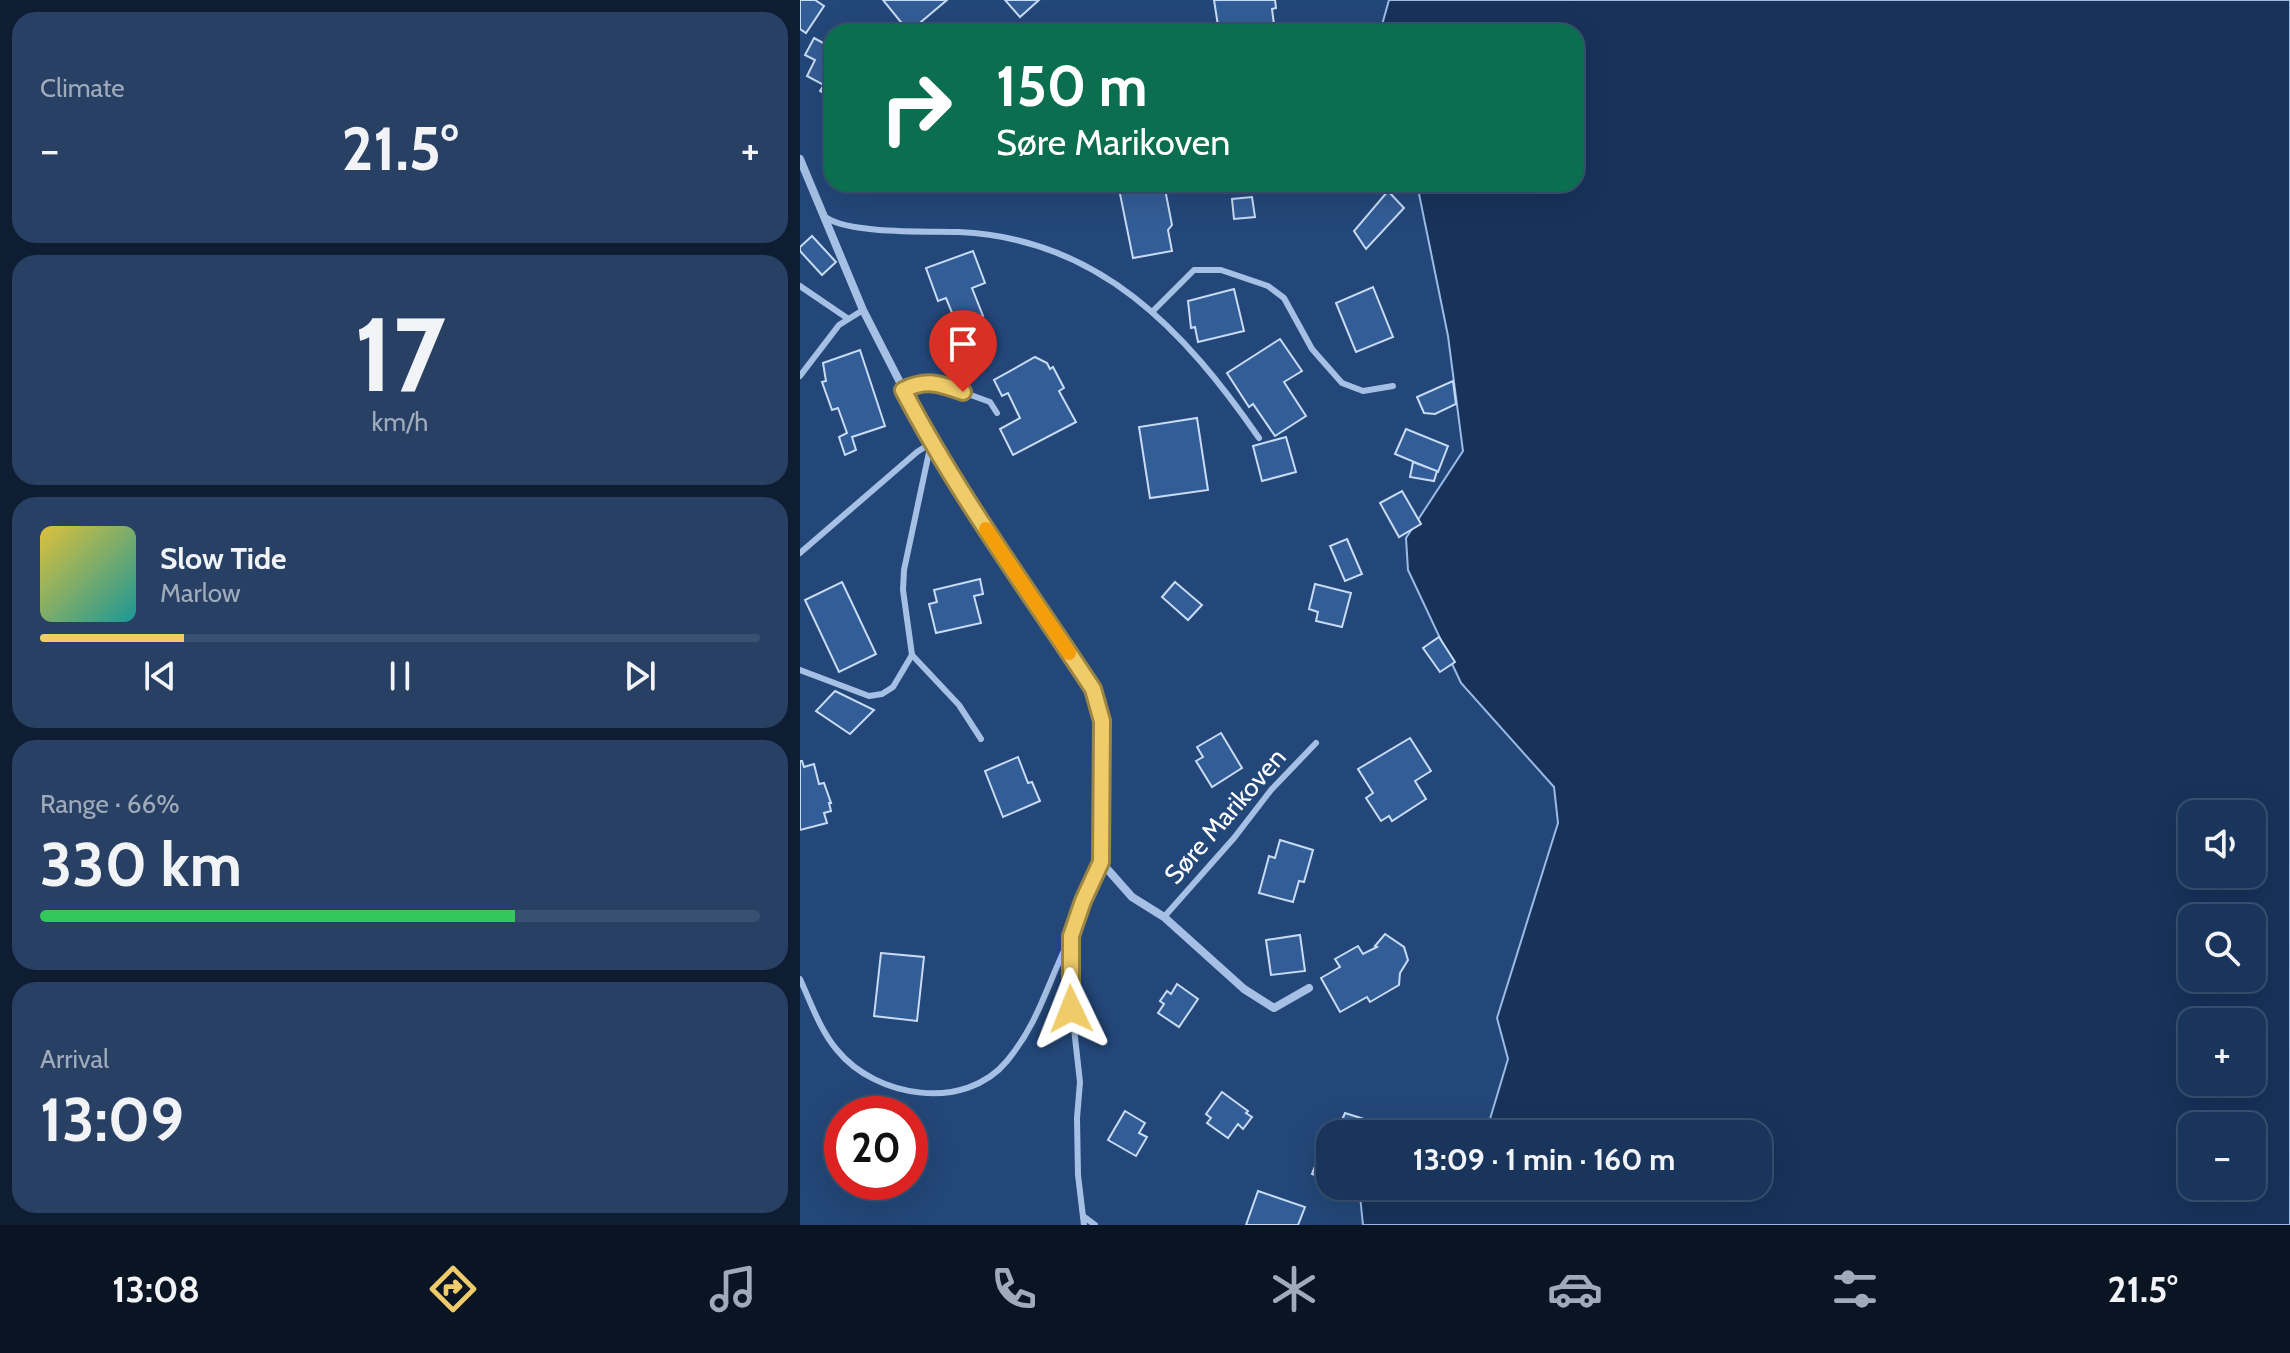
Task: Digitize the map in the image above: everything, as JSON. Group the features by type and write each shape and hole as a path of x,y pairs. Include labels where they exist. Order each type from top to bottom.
{"street":[{"path":"800,159 863,310 931,443 1096,697 1102,721 1101,862"},
{"name":"Søre Marikoven","path":"1101,862 1132,897 1164,917 1244,989 1274,1008 1309,988"}],"lane":[{"path":"827,218 841,224 915,233 995,234 1024,241 1103,275 1162,319 1231,397 1259,438"},
{"path":"1152,312 1194,270 1221,270 1268,286 1284,298 1312,349 1342,383 1363,391 1393,386"},
{"path":"800,286 847,318"},
{"path":"800,376 847,318 863,310"},
{"path":"903,390 925,381 935,382 990,402 997,413"},
{"path":"800,553 931,443"},
{"path":"931,443 903,590 912,655 959,705 981,739"},
{"path":"800,670 869,696 882,694 893,687 912,655"},
{"name":"Søre Marikoven","path":"1164,917 1234,838 1271,790 1316,743"},
{"path":"800,979 826,1034 838,1052 856,1066 899,1089 947,1093 969,1089 1004,1065 1034,1022 1101,862"},
{"path":"1071,936 1069,984 1080,1082 1078,1175 1084,1225"},
{"path":"1083,1216 1095,1225"}],"water":[{"path":"1389,0 2290,0 2290,1225 1363,1225 1360,1200 1772,1200 1772,1120 1490,1120 1508,1059 1497,1018 1558,823 1554,787 1461,683 1408,570 1406,538 1463,451 1448,336 1419,192 1584,192 1584,24 1382,24"}],"building":[{"path":"800,0 815,0 824,6 806,33 800,29"},
{"path":"883,0 947,0 918,24 902,24"},
{"path":"1005,0 1039,0 1020,17"},
{"path":"1214,0 1275,0 1276,8 1272,9 1274,24 1218,24"},
{"path":"814,38 824,43 824,85 807,76 815,60 805,55"},
{"path":"1120,192 1166,192 1172,225 1168,230 1172,251 1133,258"},
{"path":"1387,192 1404,208 1366,249 1354,231"},
{"path":"1252,197 1255,217 1234,219 1232,199"},
{"path":"812,236 836,262 822,275 800,251 800,247"},
{"path":"973,251 985,283 972,288 983,316 957,325 946,298 938,301 926,268"},
{"path":"1373,287 1393,337 1356,352 1336,303"},
{"path":"1234,289 1244,331 1198,342 1195,327 1191,328 1188,301"},
{"path":"1280,339 1302,371 1284,382 1306,416 1275,436 1253,404 1249,407 1227,373"},
{"path":"860,350 885,426 852,437 856,450 845,455 839,437 847,433 838,408 832,410 822,382 826,381 823,363"},
{"path":"1035,357 1047,363 1050,369 1053,367 1064,388 1059,391 1076,422 1013,455 1000,429 1020,418 1008,393 1002,396 994,380"},
{"path":"1453,381 1456,404 1435,414 1424,413 1417,397"},
{"path":"1197,418 1208,490 1150,498 1139,427"},
{"path":"1406,429 1448,446 1438,472 1395,454"},
{"path":"1286,437 1296,472 1262,481 1253,446"},
{"path":"1413,462 1437,471 1434,481 1410,477"},
{"path":"1402,491 1421,524 1399,537 1380,503"},
{"path":"1347,539 1362,574 1345,581 1330,546"},
{"path":"980,579 983,594 974,596 981,623 936,633 929,604 937,602 934,590"},
{"path":"842,582 876,654 839,672 805,600"},
{"path":"1175,582 1202,605 1188,620 1162,597"},
{"path":"1315,584 1351,593 1342,627 1316,621 1318,612 1309,609"},
{"path":"1439,637 1455,662 1440,672 1423,648"},
{"path":"835,691 874,710 850,734 816,711"},
{"path":"1221,733 1242,768 1212,787 1196,761 1203,757 1197,747"},
{"path":"1410,738 1431,771 1415,781 1426,799 1392,821 1389,816 1381,821 1366,798 1373,793 1358,769"},
{"path":"1018,757 1028,783 1032,782 1040,801 1003,817 985,771"},
{"path":"800,761 804,767 814,764 819,784 824,783 831,811 824,813 827,823 800,830"},
{"path":"1280,840 1313,850 1304,882 1299,881 1293,902 1259,893 1269,856 1275,858"},
{"path":"1385,934 1404,947 1408,960 1400,973 1399,985 1370,1002 1367,997 1340,1012 1321,978 1340,967 1335,959 1358,946 1363,954 1377,947"},
{"path":"1300,935 1305,971 1271,975 1266,940"},
{"path":"881,953 924,957 917,1021 874,1016"},
{"path":"1177,984 1198,999 1179,1027 1158,1013 1164,1004 1160,1001 1167,991 1171,994"},
{"path":"1222,1092 1252,1117 1243,1129 1238,1124 1228,1138 1207,1123 1211,1118 1206,1114"},
{"path":"1125,1111 1145,1123 1139,1133 1147,1137 1136,1156 1108,1140"},
{"path":"1345,1113 1367,1120 1342,1120"},
{"path":"1258,1191 1305,1207 1298,1225 1246,1225"}],"slow traffic":[{"path":"986,529 1069,653"}],"route":[{"path":"963,392 925,381 903,390 931,443 1007,563 1093,689 1102,721 1101,862 1071,936 1071,1009"}]}
